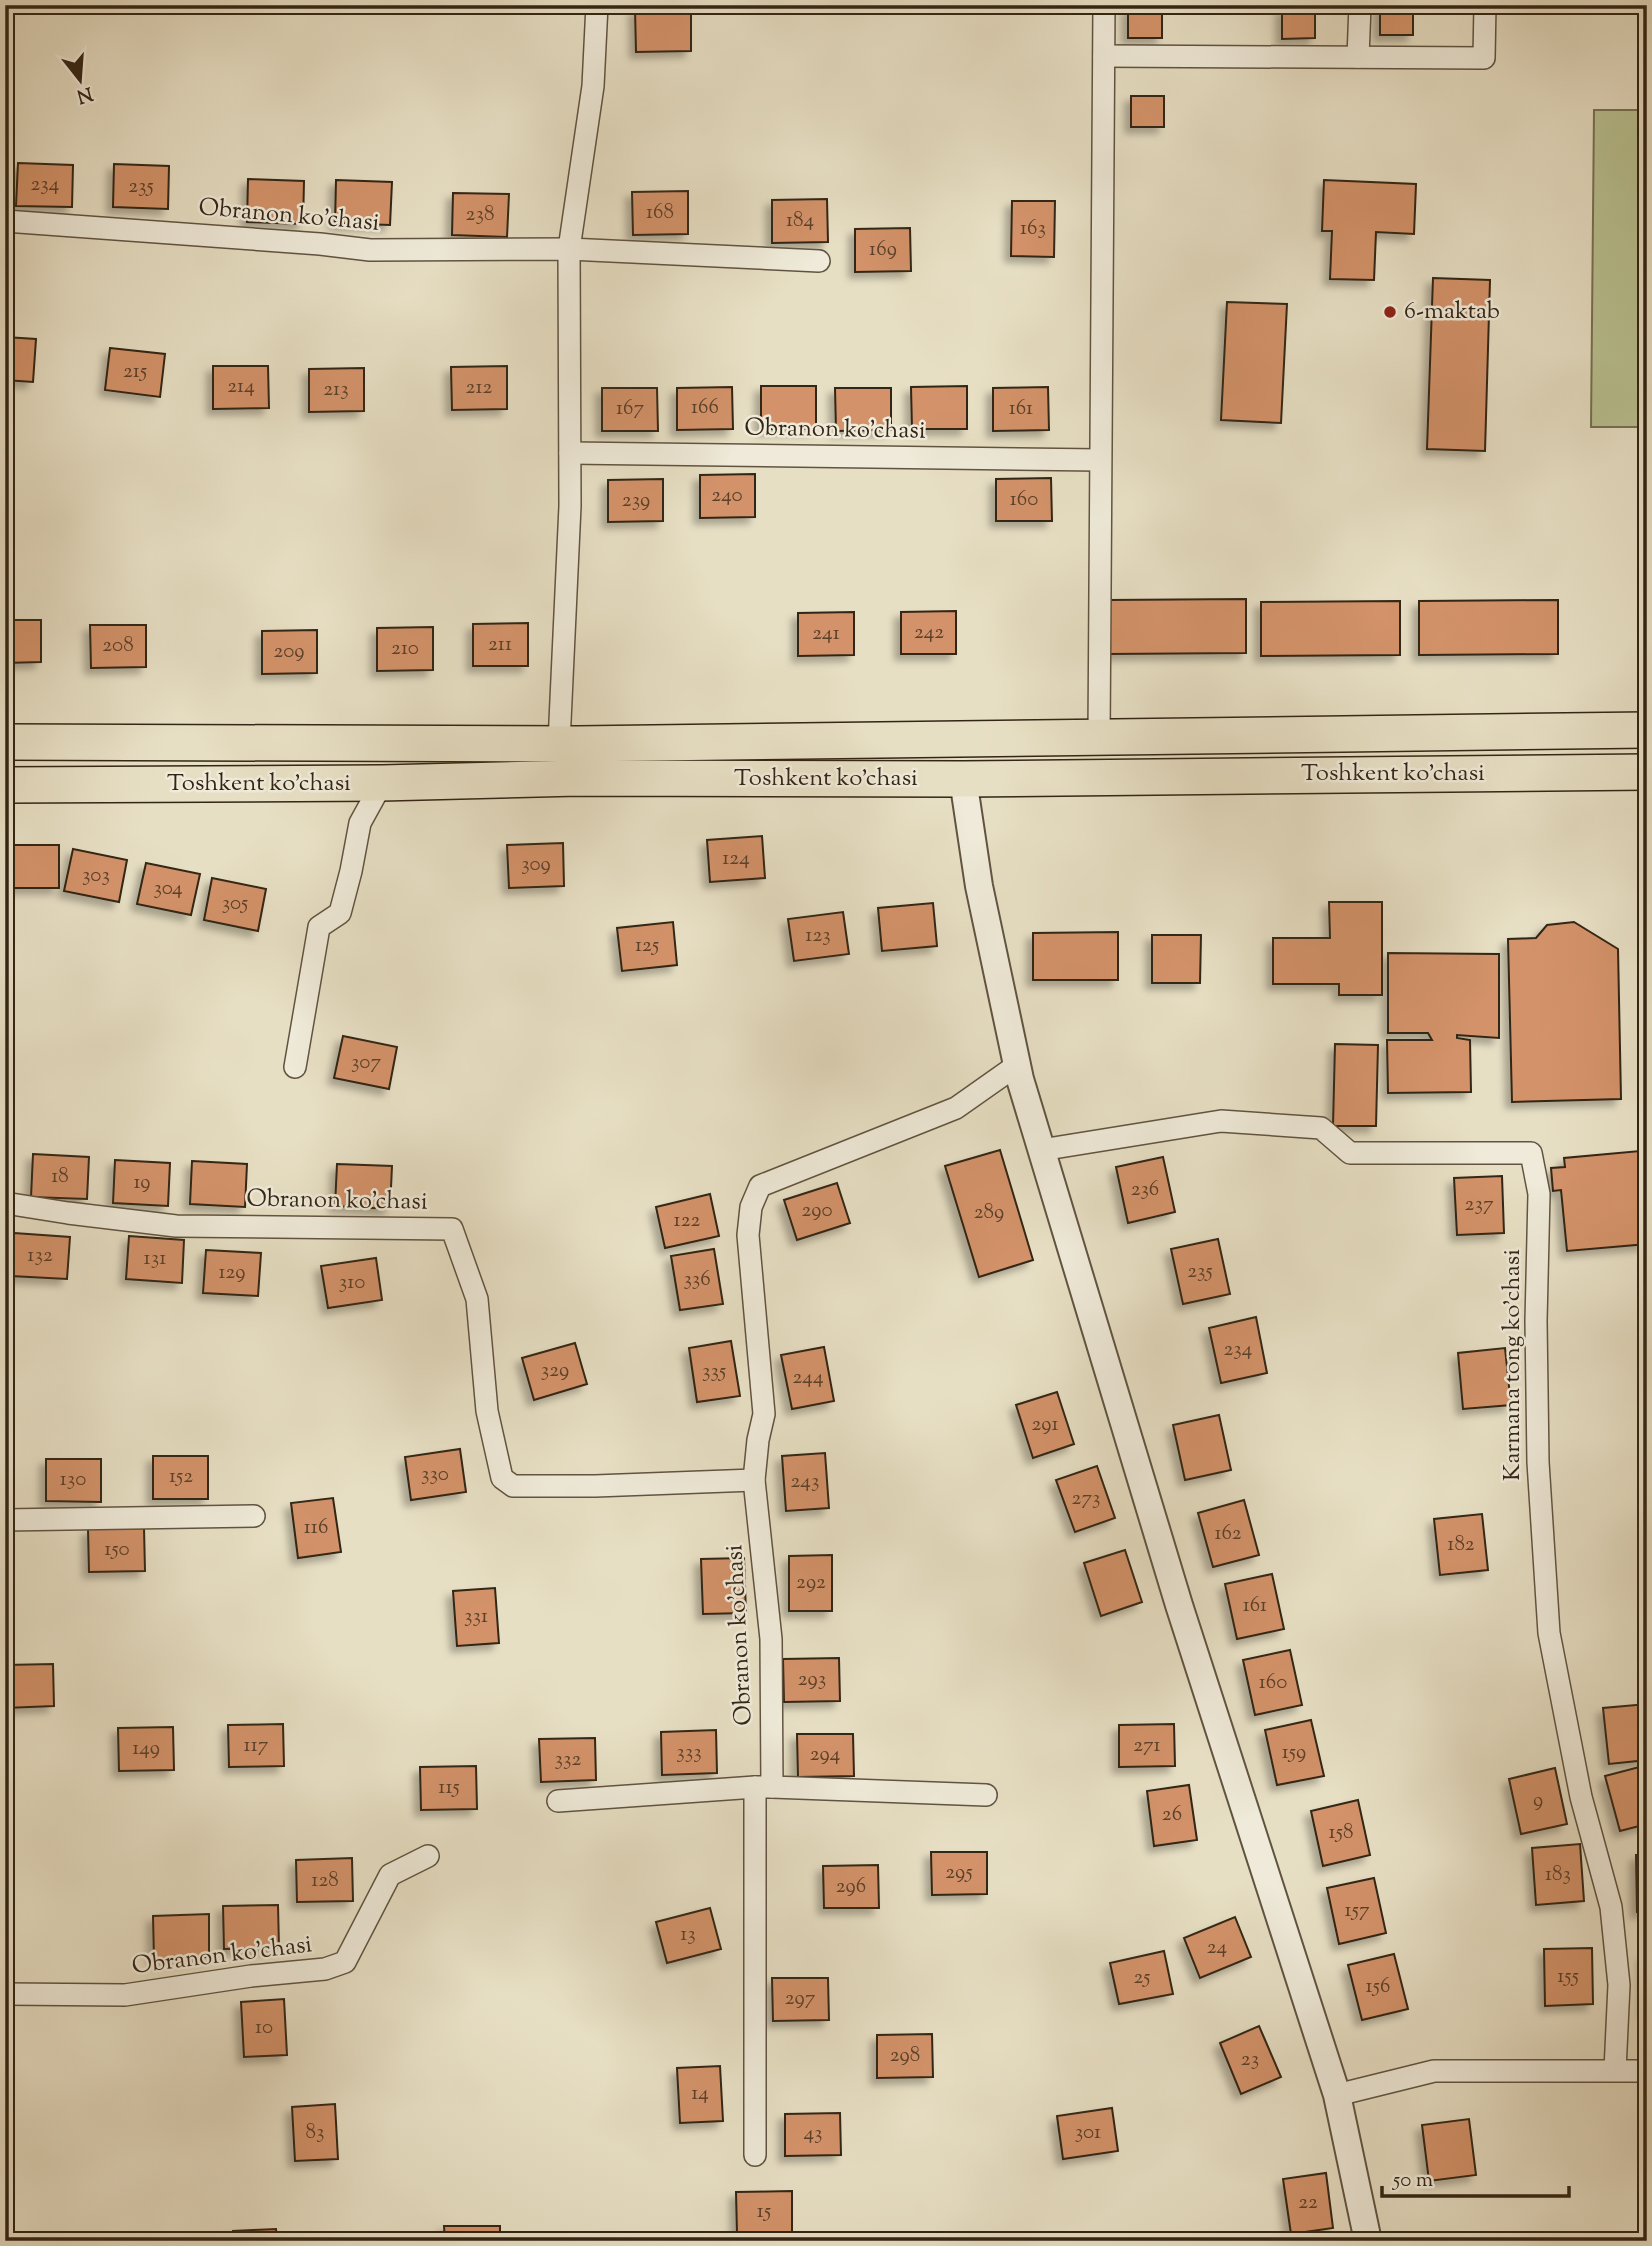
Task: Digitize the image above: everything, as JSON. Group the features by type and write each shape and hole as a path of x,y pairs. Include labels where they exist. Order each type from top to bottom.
{"highway":[{"name":"Toshkent ko'chasi","path":"5,742 559,743 1647,730"},
{"name":"Toshkent ko'chasi","path":"5,785 382,783 578,778 963,779 1647,772"}],"street":[{"path":"559,743 570,506 569,249 593,86 597,5"},
{"path":"1099,737 1104,5"},
{"path":"1358,57 1360,5"},
{"path":"1104,56 1484,58 1485,5"},
{"name":"Obranon ko'chasi","path":"5,221 370,250 569,249 819,261"},
{"name":"Obranon ko'chasi","path":"570,453 1100,460"},
{"path":"963,779 979,886 1017,1065 1175,1591 1337,2095 1368,2241"},
{"path":"295,1067 319,927 340,912 360,823 382,783"},
{"name":"Obranon ko'chasi","path":"755,2155 764,1787 771,1639 754,1480 758,1440 764,1415 748,1235 751,1207 760,1186 956,1108 1017,1065"},
{"name":"Karmana tong ko'chasi","path":"1041,1150 1221,1121 1321,1128 1350,1153 1531,1153 1539,1194 1536,1321 1538,1462 1549,1633 1581,1797 1611,1907 1619,1985 1615,2070"},
{"name":"Obranon ko'chasi","path":"5,1203 176,1226 452,1229 477,1299 487,1411 502,1478 513,1486 754,1480"},
{"path":"5,1520 254,1516"},
{"path":"558,1801 764,1787 986,1795"},
{"name":"Obranon ko'chasi","path":"5,1994 125,1995 251,1976 325,1969 345,1962 390,1875 428,1856"},
{"path":"1337,2095 1434,2071 1647,2071"}],"green space":[{"path":"1594,110 1647,110 1647,427 1591,427"}],"building":[{"path":"1380,5 1413,5 1413,35 1380,35"},
{"path":"1162,7 1162,38 1128,38 1128,8"},
{"path":"1315,7 1315,38 1282,39 1282,8"},
{"path":"691,8 691,51 636,52 635,9"},
{"path":"1131,96 1164,96 1164,127 1131,127"},
{"path":"18,163 73,165 72,207 16,206"},
{"path":"114,164 169,166 168,209 113,207"},
{"path":"248,179 304,181 303,224 247,222"},
{"path":"336,180 392,182 390,225 335,223"},
{"path":"1324,180 1416,184 1414,234 1376,232 1374,280 1330,279 1332,231 1322,231"},
{"path":"688,191 688,234 633,235 632,192"},
{"path":"453,193 509,194 507,237 452,235"},
{"path":"827,199 828,242 772,243 772,200"},
{"path":"1012,201 1055,201 1054,257 1011,256"},
{"path":"910,228 911,271 855,272 855,229"},
{"path":"1433,278 1490,280 1485,451 1427,449"},
{"path":"1227,302 1287,304 1281,423 1221,420"},
{"path":"5,337 36,339 33,382 5,380"},
{"path":"110,348 165,354 160,397 105,390"},
{"path":"213,366 268,366 269,408 213,409"},
{"path":"507,366 507,409 452,410 451,367"},
{"path":"364,368 364,411 309,412 309,369"},
{"path":"761,386 816,386 816,429 761,429"},
{"path":"967,386 967,429 912,429 911,387"},
{"path":"732,387 733,429 677,430 677,388"},
{"path":"1048,387 1049,430 993,431 993,388"},
{"path":"602,388 657,388 658,431 602,431"},
{"path":"835,388 891,388 891,430 836,431"},
{"path":"755,474 755,517 700,518 700,475"},
{"path":"1051,478 1052,521 996,521 996,479"},
{"path":"663,479 663,521 608,522 608,480"},
{"path":"1246,599 1246,653 1108,654 1108,600"},
{"path":"1558,600 1558,654 1419,655 1419,601"},
{"path":"1400,601 1400,655 1261,656 1261,602"},
{"path":"956,611 956,654 901,654 901,612"},
{"path":"854,612 854,655 798,656 798,613"},
{"path":"5,620 41,620 41,662 5,663"},
{"path":"528,623 528,666 473,666 473,624"},
{"path":"90,625 146,625 146,667 91,668"},
{"path":"433,627 433,670 377,671 377,628"},
{"path":"317,630 317,673 262,674 262,631"},
{"path":"762,836 765,878 710,882 707,840"},
{"path":"563,843 564,886 509,888 507,845"},
{"path":"5,845 59,845 59,888 5,888"},
{"path":"73,849 127,860 119,902 64,891"},
{"path":"146,863 200,874 191,915 137,904"},
{"path":"212,878 266,889 258,931 204,920"},
{"path":"1329,902 1382,902 1382,995 1339,995 1339,984 1273,984 1273,938 1330,938"},
{"path":"933,903 937,946 882,951 878,908"},
{"path":"843,912 849,954 794,961 788,919"},
{"path":"673,922 677,965 622,971 617,928"},
{"path":"1574,922 1618,949 1621,1099 1512,1102 1508,939 1536,938 1547,925"},
{"path":"1118,932 1118,980 1033,980 1033,933"},
{"path":"1152,935 1201,935 1200,983 1152,983"},
{"path":"1388,953 1499,954 1499,1038 1457,1035 1457,1038 1470,1040 1471,1092 1388,1093 1387,1040 1432,1040 1428,1033 1388,1033"},
{"path":"343,1036 397,1047 389,1089 334,1078"},
{"path":"1335,1044 1378,1045 1376,1126 1333,1126"},
{"path":"1000,1150 1033,1260 979,1277 945,1166"},
{"path":"1640,1151 1647,1244 1567,1251 1561,1190 1553,1191 1551,1168 1565,1167 1564,1158"},
{"path":"33,1154 89,1157 87,1199 31,1197"},
{"path":"1163,1157 1175,1212 1128,1223 1116,1167"},
{"path":"115,1160 170,1163 168,1206 113,1203"},
{"path":"192,1161 247,1164 245,1207 190,1204"},
{"path":"337,1164 392,1166 390,1209 335,1206"},
{"path":"1502,1176 1504,1233 1457,1235 1454,1178"},
{"path":"837,1183 850,1223 797,1240 784,1200"},
{"path":"710,1194 719,1236 665,1248 656,1207"},
{"path":"14,1233 70,1237 67,1279 11,1276"},
{"path":"129,1236 184,1240 182,1283 126,1279"},
{"path":"1218,1239 1230,1294 1183,1304 1171,1249"},
{"path":"714,1249 723,1304 680,1310 671,1256"},
{"path":"206,1250 261,1253 258,1296 203,1293"},
{"path":"376,1258 382,1300 328,1308 321,1266"},
{"path":"1256,1317 1267,1373 1221,1383 1209,1328"},
{"path":"731,1341 740,1396 697,1402 689,1348"},
{"path":"575,1343 587,1384 534,1400 522,1358"},
{"path":"824,1347 834,1401 792,1409 781,1355"},
{"path":"1505,1348 1511,1405 1463,1409 1458,1353"},
{"path":"1057,1392 1074,1444 1033,1458 1016,1405"},
{"path":"1219,1415 1231,1470 1185,1480 1173,1425"},
{"path":"460,1449 466,1492 411,1500 405,1457"},
{"path":"825,1453 829,1508 786,1511 782,1456"},
{"path":"153,1456 208,1456 208,1499 153,1499"},
{"path":"46,1459 101,1459 101,1502 46,1501"},
{"path":"1097,1466 1115,1518 1075,1532 1056,1480"},
{"path":"333,1498 341,1552 298,1558 291,1503"},
{"path":"1244,1500 1259,1555 1213,1567 1198,1513"},
{"path":"1482,1514 1488,1570 1440,1575 1434,1519"},
{"path":"144,1528 145,1571 89,1572 88,1529"},
{"path":"1125,1550 1142,1602 1101,1616 1084,1563"},
{"path":"832,1555 832,1611 789,1611 789,1556"},
{"path":"744,1558 746,1613 703,1614 701,1559"},
{"path":"1272,1574 1284,1629 1237,1639 1225,1584"},
{"path":"495,1588 499,1643 457,1646 453,1591"},
{"path":"1290,1650 1302,1705 1255,1715 1243,1660"},
{"path":"839,1658 840,1701 784,1702 783,1659"},
{"path":"53,1664 54,1706 5,1708 5,1665"},
{"path":"1647,1704 1647,1760 1609,1764 1603,1708"},
{"path":"1311,1720 1324,1776 1277,1785 1265,1730"},
{"path":"283,1724 284,1766 229,1767 228,1725"},
{"path":"1174,1724 1175,1766 1119,1767 1119,1725"},
{"path":"173,1727 174,1770 119,1771 118,1728"},
{"path":"716,1730 717,1773 662,1775 661,1732"},
{"path":"797,1734 853,1734 854,1776 798,1777"},
{"path":"595,1738 596,1780 541,1782 539,1739"},
{"path":"1647,1765 1647,1824 1620,1831 1605,1776"},
{"path":"476,1766 477,1809 421,1810 420,1767"},
{"path":"1555,1768 1567,1824 1521,1834 1509,1779"},
{"path":"1189,1785 1197,1840 1154,1846 1147,1791"},
{"path":"1358,1800 1370,1855 1323,1866 1311,1811"},
{"path":"1580,1844 1584,1901 1536,1905 1532,1848"},
{"path":"931,1852 987,1852 987,1894 932,1895"},
{"path":"1636,1855 1647,1855 1647,1911 1637,1912"},
{"path":"352,1858 353,1901 297,1902 296,1860"},
{"path":"878,1865 879,1908 824,1908 823,1866"},
{"path":"1374,1878 1386,1933 1339,1944 1327,1888"},
{"path":"278,1905 279,1948 224,1949 223,1906"},
{"path":"710,1908 721,1949 667,1963 656,1922"},
{"path":"209,1914 209,1957 154,1959 153,1916"},
{"path":"1235,1917 1251,1957 1200,1978 1184,1938"},
{"path":"1592,1948 1593,2004 1545,2006 1544,1949"},
{"path":"1164,1951 1173,1994 1119,2004 1110,1963"},
{"path":"1394,1954 1408,2009 1362,2020 1348,1965"},
{"path":"1644,1955 1647,1955 1647,2012 1646,2012"},
{"path":"772,1978 828,1978 829,2020 773,2021"},
{"path":"284,1999 287,2055 244,2057 241,2002"},
{"path":"5,2023 11,2023 14,2078 5,2078"},
{"path":"1259,2026 1281,2077 1241,2094 1220,2043"},
{"path":"932,2034 933,2077 877,2078 877,2035"},
{"path":"720,2066 723,2121 680,2123 677,2068"},
{"path":"335,2104 338,2159 295,2161 292,2107"},
{"path":"1112,2108 1118,2151 1063,2159 1057,2116"},
{"path":"840,2113 841,2155 785,2156 785,2114"},
{"path":"1469,2119 1476,2175 1429,2181 1422,2125"},
{"path":"5,2132 11,2132 14,2187 5,2188"},
{"path":"1326,2173 1333,2228 1291,2234 1283,2179"},
{"path":"792,2191 792,2233 737,2234 736,2192"},
{"path":"444,2226 500,2226 500,2241 445,2241"},
{"path":"276,2229 277,2241 233,2241 233,2231"},
{"path":"1069,2232 1070,2241 1014,2241 1014,2239"}],"place":[{"name":"6-maktab","path":"1390,312"}]}
